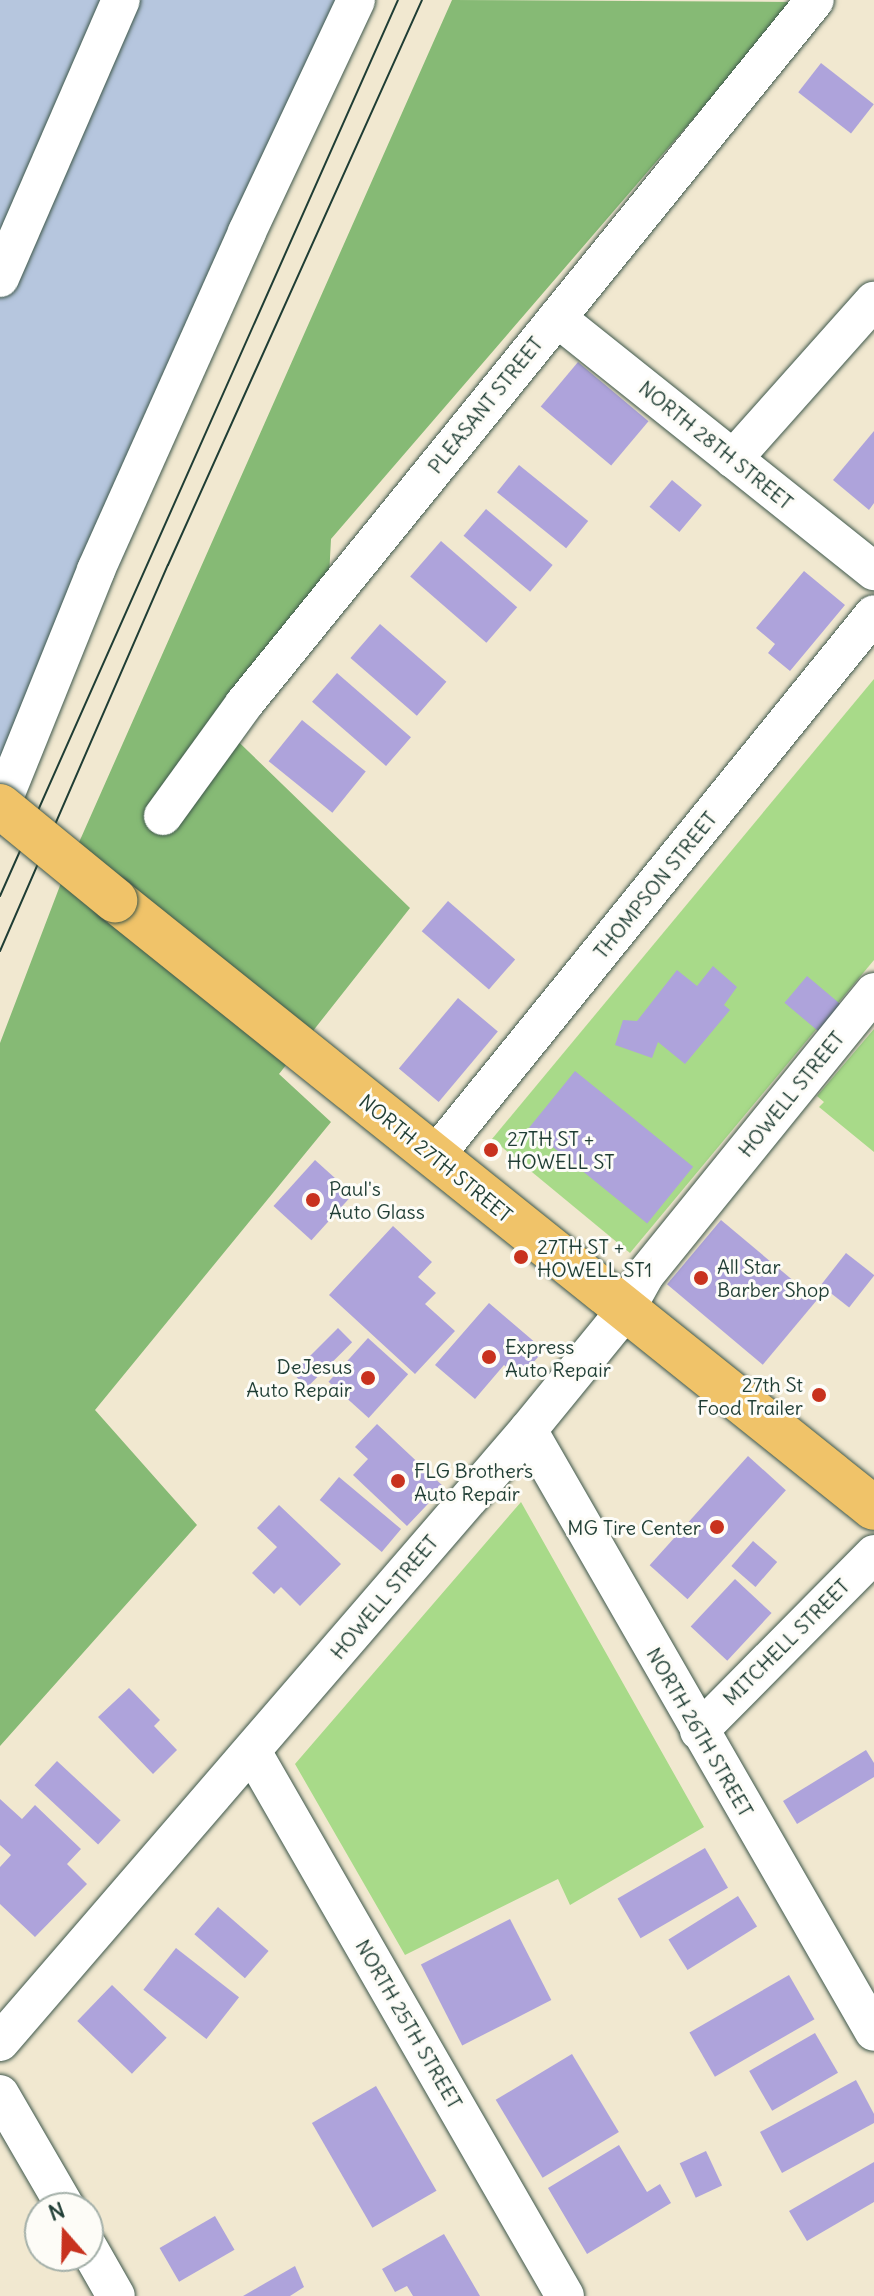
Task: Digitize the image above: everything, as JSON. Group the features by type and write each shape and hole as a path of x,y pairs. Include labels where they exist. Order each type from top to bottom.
{"main road":[{"name":"NORTH 27TH STREET","path":"0,807 874,1508"}],"street":[{"path":"0,278 121,0"},
{"path":"0,807 96,570 247,232 356,0"},
{"name":"PLEASANT STREET","path":"163,816 244,704 815,0"},
{"path":"733,459 874,301"},
{"name":"NORTH 28TH STREET","path":"557,318 874,571"},
{"name":"THOMPSON STREET","path":"435,1156 874,614"},
{"name":"HOWELL STREET","path":"0,2042 253,1753 528,1430 625,1311 645,1275 874,992"},
{"name":"NORTH 26TH STREET","path":"528,1430 874,2032"},
{"name":"MITCHELL STREET","path":"699,1731 874,1554"},
{"name":"NORTH 25TH STREET","path":"253,1753 565,2296"},
{"path":"0,2094 57,2192"},
{"path":"102,2272 116,2296"}],"shaded area":[{"path":"0,0 366,0 0,838"}],"green space":[{"path":"452,0 794,2 331,539 329,577 218,722 410,908 279,1074 331,1122 95,1410 197,1525 0,1746 0,1043 61,883"},
{"path":"874,679 874,960 630,1253 492,1139"},
{"path":"874,1029 874,1152 819,1107 824,1102 817,1096"},
{"path":"521,1502 704,1827 570,1905 558,1879 405,1955 295,1764"}],"building":[{"path":"821,63 874,104 851,133 798,92"},
{"path":"578,362 648,421 611,466 541,406"},
{"path":"874,431 874,503 869,510 833,480"},
{"path":"519,465 588,521 566,548 497,492"},
{"path":"672,480 702,505 679,532 650,507"},
{"path":"486,509 553,565 530,592 464,536"},
{"path":"441,541 517,607 486,643 410,576"},
{"path":"804,571 845,605 790,671 768,653 775,644 756,628"},
{"path":"380,624 446,682 417,716 350,658"},
{"path":"337,673 411,737 386,766 312,702"},
{"path":"302,720 366,772 332,813 269,761"},
{"path":"448,901 515,959 489,990 422,931"},
{"path":"713,966 737,987 724,1005 730,1010 685,1064 658,1042 652,1058 615,1045 623,1020 637,1021 677,970 697,986"},
{"path":"807,976 841,1005 819,1032 785,1003"},
{"path":"458,998 498,1031 439,1102 399,1068"},
{"path":"575,1071 693,1167 647,1223 529,1128"},
{"name":"Paul's Auto Glass","path":"315,1160 353,1194 311,1240 274,1206"},
{"path":"721,1220 817,1300 763,1365 667,1284"},
{"path":"393,1226 432,1262 418,1277 436,1293 425,1304 455,1331 415,1374 329,1295"},
{"path":"846,1253 874,1275 849,1307 821,1285"},
{"name":"Express Auto Repair","path":"489,1303 544,1350 520,1378 504,1365 475,1399 435,1365"},
{"path":"338,1328 352,1342 307,1387 293,1373"},
{"name":"DeJesus Auto Repair","path":"368,1338 408,1374 369,1418 329,1382"},
{"name":"FLG Brothers Auto Repair","path":"377,1424 444,1487 407,1526 353,1475 368,1459 355,1447"},
{"name":"MG Tire Center","path":"748,1456 786,1490 688,1599 650,1565"},
{"path":"339,1477 401,1529 382,1552 320,1500"},
{"path":"279,1505 341,1564 300,1606 281,1587 274,1594 252,1573 277,1547 257,1528"},
{"path":"753,1541 777,1562 756,1587 731,1566"},
{"path":"735,1579 772,1613 727,1661 691,1627"},
{"path":"129,1688 160,1720 154,1726 177,1750 153,1774 98,1717"},
{"path":"866,1750 874,1763 874,1777 797,1824 783,1801"},
{"path":"57,1761 121,1820 98,1844 34,1785"},
{"path":"0,1799 22,1819 35,1805 81,1849 67,1864 87,1884 35,1937 0,1904 0,1867 11,1855 0,1845"},
{"path":"705,1848 728,1888 641,1938 618,1898"},
{"path":"738,1896 757,1927 688,1970 668,1939"},
{"path":"218,1907 269,1951 245,1978 194,1934"},
{"path":"510,1919 551,2000 462,2045 421,1964"},
{"path":"176,1948 239,1997 206,2039 143,1990"},
{"path":"789,1975 814,2019 715,2077 689,2032"},
{"path":"112,1985 167,2038 132,2074 77,2021"},
{"path":"815,2033 838,2073 772,2111 749,2071"},
{"path":"572,2054 619,2132 543,2178 496,2100"},
{"path":"856,2080 874,2114 874,2123 782,2173 760,2132"},
{"path":"376,2086 436,2191 372,2228 312,2123"},
{"path":"619,2145 647,2192 660,2184 671,2203 587,2254 548,2188"},
{"path":"706,2151 722,2185 696,2198 680,2163"},
{"path":"874,2162 874,2202 807,2241 789,2211"},
{"path":"215,2216 234,2250 179,2282 160,2248"},
{"path":"444,2234 480,2296 413,2296 407,2286 395,2292 382,2269"},
{"path":"295,2266 304,2287 290,2296 243,2296"}],"tram line":[{"path":"0,896 398,0"},
{"path":"0,951 168,565 422,0"}],"place":[{"name":"27TH ST + HOWELL ST","path":"491,1150"},
{"name":"Paul's Auto Glass","path":"313,1200"},
{"name":"27TH ST + HOWELL ST1","path":"521,1257"},
{"name":"All Star Barber Shop","path":"701,1278"},
{"name":"Express Auto Repair","path":"489,1357"},
{"name":"DeJesus Auto Repair","path":"368,1378"},
{"name":"27th St Food Trailer","path":"819,1395"},
{"name":"FLG Brothers Auto Repair","path":"398,1481"},
{"name":"MG Tire Center","path":"717,1527"}]}
